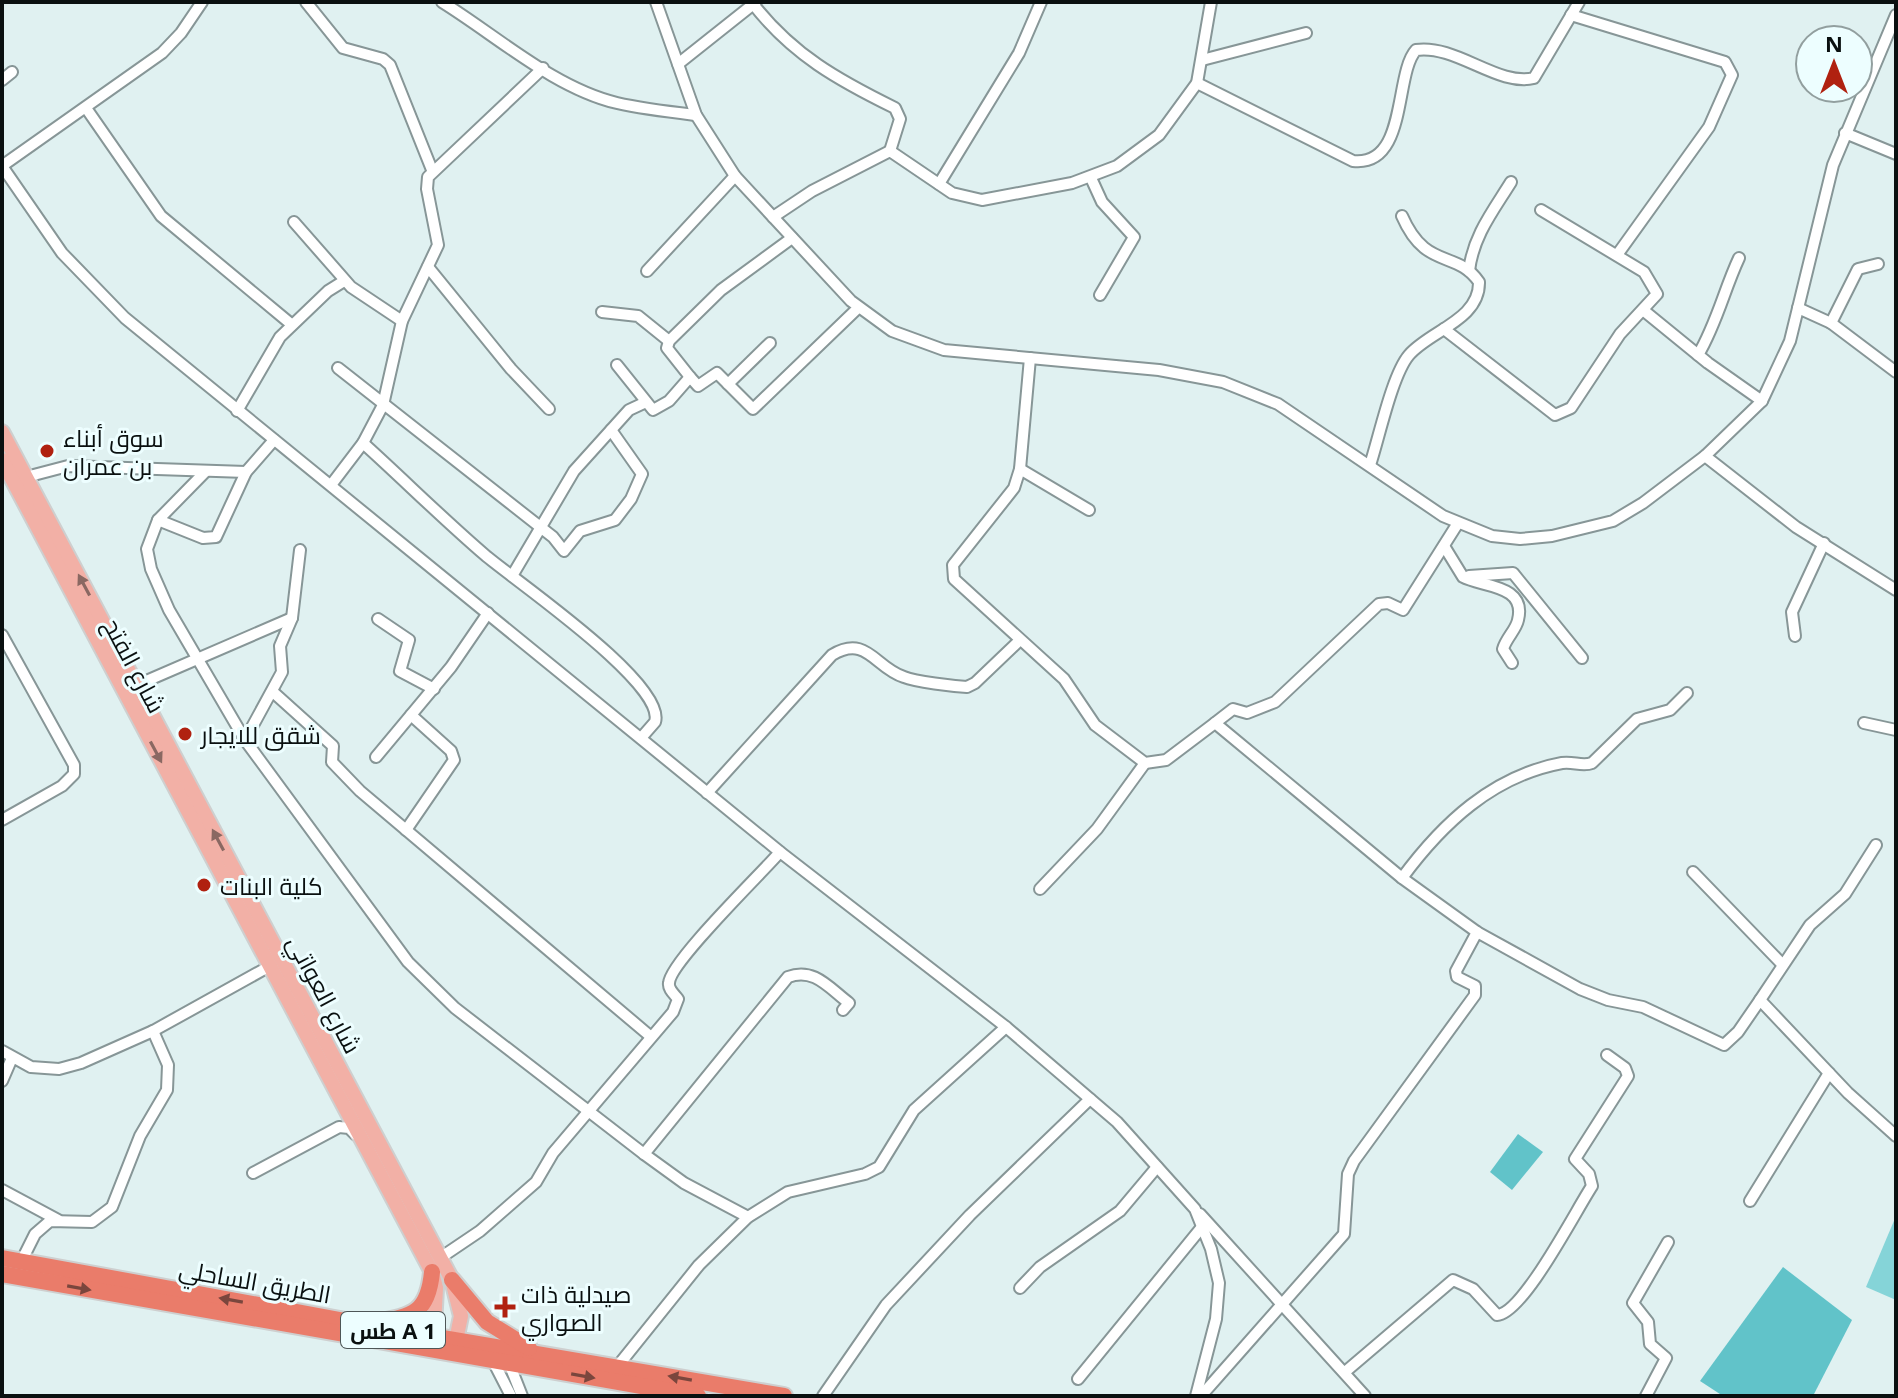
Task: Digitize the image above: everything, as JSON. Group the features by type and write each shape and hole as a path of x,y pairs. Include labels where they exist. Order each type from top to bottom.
{"highway":[{"name":"الطريق الساحلي","path":"2,1258 367,1325 433,1343"},
{"path":"367,1325 416,1312 426,1298 436,1265"},
{"name":"الطريق الساحلي","path":"2,1274 455,1347 549,1356 784,1396"},
{"path":"452,1280 487,1322 503,1335 549,1356"},
{"name":"الطريق الساحلي","path":"455,1347 501,1362 698,1396"}],"main road":[{"name":"شارع العواتي","path":"2,432 137,685 192,804 436,1265 452,1280 461,1316 455,1347"},
{"name":"شارع الفتح","path":"2,460 192,804 270,966 321,1048 362,1136 436,1265"},
{"path":"433,1343 436,1265"}],"street":[{"path":"202,2 181,33 162,53 2,166 30,211 93,287 237,411 780,852 1006,1027 1090,1099 1285,1305 1365,1396"},
{"path":"306,2 343,48 383,59 390,65 432,170"},
{"path":"442,2 543,68 616,103 696,115"},
{"path":"656,2 696,115 735,176 858,308 892,331 944,350 1159,370 1223,382 1278,404 1458,523 1492,536 1520,539 1577,531 1613,521 1643,503 1705,456 1762,401 1781,362 1798,308 1833,165 1896,15"},
{"path":"939,184 1019,53 1041,2"},
{"path":"890,151 965,198 982,200 1091,178 1138,153 1178,114 1197,83 1211,2"},
{"path":"1197,83 1353,161 1361,162 1378,152 1398,119 1408,66 1416,50 1447,54 1526,80 1539,73 1579,2"},
{"path":"678,64 755,3 780,38 859,93 895,108 900,119 890,151 812,191 773,217"},
{"path":"1571,15 1725,62 1732,75 1709,127 1617,255"},
{"path":"1202,60 1306,33"},
{"path":"331,485 363,443 383,405 402,321 439,237 427,189 432,170 543,68"},
{"path":"2,80 12,72"},
{"path":"86,108 161,216 291,324"},
{"path":"1845,133 1896,154"},
{"path":"647,271 735,176"},
{"path":"1091,178 1102,202 1134,237 1100,295"},
{"path":"1469,271 1480,230 1511,182"},
{"path":"1444,329 1555,415 1561,415 1571,408 1620,334 1657,294 1644,272 1541,210"},
{"path":"1370,465 1399,373 1409,354 1464,314 1479,289 1479,282 1469,271 1417,245 1402,216"},
{"path":"294,222 344,281 402,321"},
{"path":"792,238 721,290 669,341 667,348 698,386 717,373 749,408 756,407 858,308"},
{"path":"1698,355 1716,325 1722,293 1739,258"},
{"path":"1831,323 1858,269 1878,264"},
{"path":"428,267 511,369 549,409"},
{"path":"237,411 273,346 291,324 305,316 319,298 344,281"},
{"path":"1798,308 1831,323 1896,372"},
{"path":"1643,310 1762,401"},
{"path":"602,312 638,316 669,341"},
{"path":"728,384 770,343"},
{"path":"1030,358 1020,469 1004,503 953,565 952,572 954,579 1064,679 1095,725 1145,763 1166,760 1233,709 1257,712 1287,694 1327,650 1379,604 1388,603 1403,610 1458,523"},
{"path":"617,365 644,403 653,410 659,408 690,377"},
{"path":"338,368 553,537 564,551 580,531 615,520 631,499 642,474 611,430"},
{"path":"512,576 542,531 545,514 568,479 629,410 644,403"},
{"path":"158,520 203,538 216,537 246,472 274,440"},
{"path":"363,443 512,576 600,645 641,690 657,717 641,738"},
{"path":"1705,456 1753,496 1896,590"},
{"path":"26,477 68,466 246,472"},
{"path":"1020,469 1089,510"},
{"path":"206,471 158,520 147,549 151,569 169,610 245,740 332,864 427,984 644,1154 684,1183 748,1217"},
{"path":"1795,636 1792,612 1824,543"},
{"path":"1444,546 1463,577 1502,587 1516,604 1518,623 1503,649 1512,663"},
{"path":"245,740 273,692 284,664 281,640 292,618 300,550"},
{"path":"1463,577 1513,573 1582,658"},
{"path":"376,757 434,689 488,613"},
{"path":"137,685 199,661 292,618"},
{"path":"378,619 409,640 400,671 434,689"},
{"path":"2,635 74,765 74,774 62,786 2,820"},
{"path":"707,793 832,655 843,648 855,647 864,651 899,676 967,687 1020,640"},
{"path":"273,692 333,746 332,762 360,791 650,1036"},
{"path":"1402,878 1442,828 1465,808 1523,776 1563,763 1592,763 1637,719 1670,710 1687,693"},
{"path":"406,830 454,760 451,751 411,715"},
{"path":"1215,723 1402,878 1477,932 1580,989 1608,1000 1643,1007 1718,1045 1731,1041 1781,963 1810,925 1845,894 1876,845"},
{"path":"1864,723 1896,730"},
{"path":"1040,889 1097,829 1145,763"},
{"path":"436,1265 536,1182 553,1153 678,1003 669,980 692,946 780,852"},
{"path":"1693,872 1781,963"},
{"path":"1198,1396 1285,1305 1344,1234 1348,1174 1354,1161 1475,995 1475,986 1457,977 1456,971 1477,932"},
{"path":"2,1051 31,1067 59,1069 99,1056 153,1031 270,966"},
{"path":"644,1154 788,977 801,973 813,975 849,1003 843,1010"},
{"path":"1760,1000 1829,1073 1896,1136"},
{"path":"617,1367 699,1265 748,1217 788,1192 865,1174 879,1167 914,1110 1006,1027"},
{"path":"2,1190 58,1220 92,1222 112,1207 140,1136 167,1090 168,1065 153,1031"},
{"path":"1345,1372 1453,1280 1473,1289 1497,1315 1509,1312 1544,1264 1592,1186 1589,1174 1575,1159 1628,1076 1625,1068 1607,1055"},
{"path":"2,1081 12,1058"},
{"path":"1750,1201 1829,1073"},
{"path":"823,1396 886,1305 970,1215 1090,1099"},
{"path":"253,1173 339,1127 349,1128 362,1136"},
{"path":"1020,1288 1040,1267 1120,1211 1157,1167"},
{"path":"1195,1209 1217,1272 1219,1295 1213,1343 1198,1396"},
{"path":"21,1262 41,1227 58,1220"},
{"path":"1078,1379 1202,1227"},
{"path":"1646,1396 1666,1358 1650,1344 1648,1322 1633,1303 1668,1242"},
{"path":"501,1362 511,1396"},
{"path":"501,1362 522,1396"}],"shaded area":[{"path":"1518,1134 1543,1152 1512,1190 1490,1172"},
{"path":"1896,1216 1896,1300 1866,1287"},
{"path":"1783,1267 1852,1320 1813,1396 1723,1396 1700,1381"}],"place":[{"name":"سوق أبناء بن عمران","path":"47,451"},
{"name":"شقق للايجار","path":"185,734"},
{"name":"كلية البنات","path":"204,885"},
{"name":"صيدلية ذات الصواري","path":"505,1307"}]}
